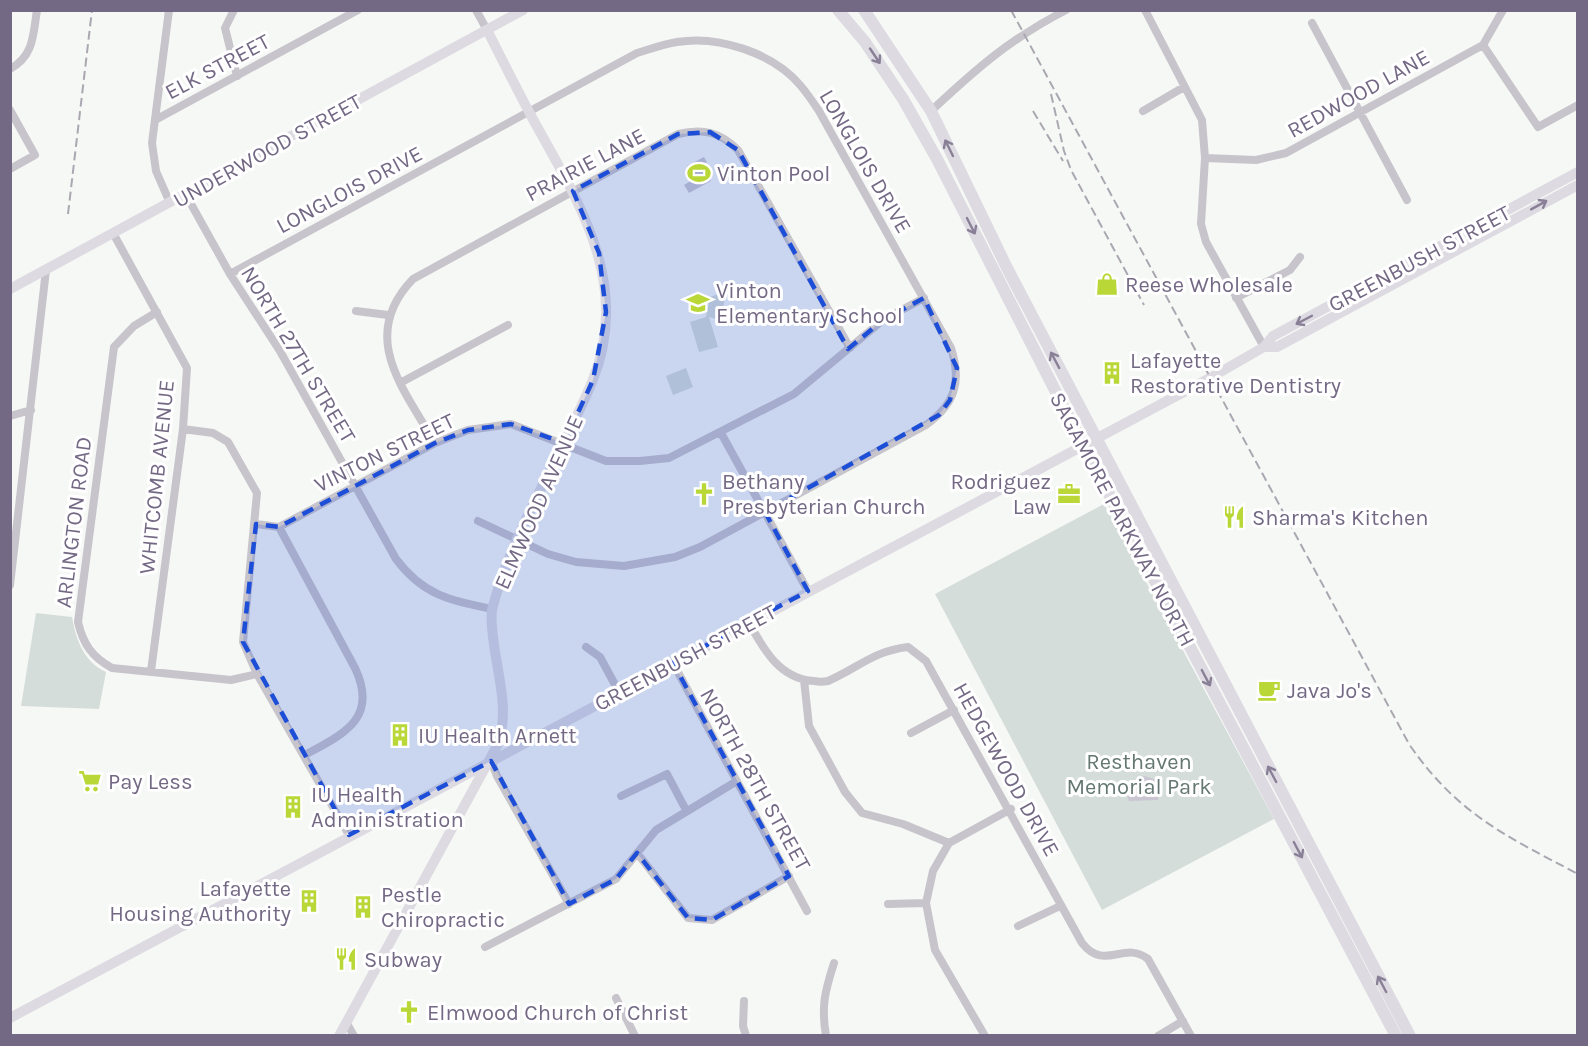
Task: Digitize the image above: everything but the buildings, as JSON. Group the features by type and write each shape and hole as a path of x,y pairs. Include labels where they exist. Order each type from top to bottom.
{"main road":[{"name":"UNDERWOOD STREET","path":"10,290 523,10"},
{"name":"SAGAMORE PARKWAY NORTH","path":"838,10 865,42 903,99 1083,445 1396,1035"},
{"name":"SAGAMORE PARKWAY NORTH","path":"864,10 931,111 1007,268 1410,1035"},
{"name":"ELMWOOD AVENUE","path":"339,1035 491,761 503,729 504,702 495,654 492,609 502,574 593,380 604,336 606,312 599,253 573,191 487,30"},
{"name":"GREENBUSH STREET","path":"10,1018 1096,438 1264,347 1273,336 1578,172"},
{"name":"GREENBUSH STREET","path":"1264,347 1277,347 1578,185"}],"street":[{"path":"10,69 21,63 29,53 37,10"},
{"path":"169,10 152,143 156,171 170,203"},
{"path":"234,10 225,28 237,76"},
{"name":"ELK STREET","path":"157,118 358,10"},
{"path":"476,10 487,30"},
{"path":"931,111 975,69 1023,33 1066,10"},
{"path":"1145,10 1202,120 1205,158 1201,224 1206,242 1264,347"},
{"path":"1503,10 1483,45 1538,127 1578,105"},
{"path":"1312,23 1407,200"},
{"name":"LONGLOIS DRIVE","path":"230,274 637,53 678,41 713,42 746,49 775,65 799,83 819,111 951,348 957,368 950,400 939,415 926,425 700,547 675,557 624,566 576,561 548,554 478,521"},
{"name":"REDWOOD LANE","path":"1205,158 1256,160 1286,153 1483,45"},
{"path":"1143,111 1184,87"},
{"path":"10,110 35,155 10,169"},
{"name":"PRAIRIE LANE","path":"435,443 400,383 390,361 386,344 388,315 396,298 413,279 678,134 694,130 710,132 726,138 743,159 850,348"},
{"name":"NORTH 27TH STREET","path":"186,195 230,274 280,351 396,559 420,586 440,597 492,609"},
{"name":"WHITCOMB AVENUE","path":"113,233 187,368 183,429 151,671"},
{"path":"1236,298 1290,270 1300,257"},
{"path":"10,585 46,270"},
{"name":"VINTON STREET","path":"279,527 435,443 468,430 512,424 606,461 669,458 721,433 804,387 883,320 924,298"},
{"path":"356,311 388,315"},
{"name":"ARLINGTON ROAD","path":"157,312 134,326 114,348 78,622 81,637 99,661 112,668 231,680 257,674"},
{"path":"400,383 508,325"},
{"path":"10,416 30,410"},
{"path":"183,429 213,433 228,442 257,493 256,524 243,642 257,674 349,835"},
{"path":"721,433 808,591"},
{"path":"256,524 279,527 355,668 363,691 358,718 347,732 305,755"},
{"path":"749,623 763,649 781,670 804,680 809,726 845,792 862,813 903,824 950,843"},
{"path":"586,647 600,657 619,692"},
{"name":"HEDGEWOOD DRIVE","path":"804,680 825,682 886,649 908,647 927,661 1011,809 1060,906 1082,943 1092,952 1107,957 1137,952 1148,959 1191,1035"},
{"name":"NORTH 28TH STREET","path":"672,663 807,912"},
{"path":"911,733 954,710"},
{"path":"491,761 497,776 569,904"},
{"path":"621,796 667,774 686,810"},
{"path":"485,947 616,879 656,831 686,810 737,781"},
{"path":"985,1035 935,950 926,903 933,872 950,843 1011,809"},
{"path":"637,853 688,918 712,920 789,876"},
{"path":"888,904 926,903"},
{"path":"1018,926 1060,906"},
{"path":"826,1035 822,1011 825,991 834,963"},
{"path":"616,998 634,1035"},
{"path":"744,1001 743,1026 746,1035"},
{"path":"1158,1035 1183,1021"},
{"path":"346,1022 354,1035"}],"highlighted area":[{"path":"710,132 738,150 848,349 883,320 924,298 957,368 950,400 939,415 765,512 808,591 673,663 789,876 712,920 688,918 637,853 616,879 569,904 491,761 349,835 243,642 256,524 279,527 435,443 468,430 511,424 564,443 593,380 606,312 599,253 573,191 678,134"}],"green space":[{"path":"727,291 720,320 709,317 718,347 699,352 690,322 706,317 710,297"},
{"path":"686,368 693,387 673,395 666,376"},
{"name":"Resthaven Memorial Park","path":"1104,504 1274,819 1102,910 935,594"},
{"path":"36,613 72,617 82,649 98,668 106,672 99,709 21,706"}],"shaded area":[{"name":"Vinton Pool","path":"704,157 707,162 702,165 711,181 689,193 684,185 694,179 687,166"},
{"path":"1144,776 1154,779 1159,794 1158,800 1129,801 1127,796 1132,786"}],"railway":[{"path":"68,214 92,10"},
{"path":"1011,10 1409,744 1446,788 1484,821 1528,848 1578,874"},
{"path":"1051,94 1064,151 1071,170 1144,305"},
{"path":"1033,111 1063,161"}],"place":[{"name":"Vinton Pool","path":"699,173"},
{"name":"Reese Wholesale","path":"1107,284"},
{"name":"Vinton Elementary School","path":"698,303"},
{"name":"Lafayette Restorative Dentistry","path":"1112,373"},
{"name":"Bethany Presbyterian Church","path":"704,494"},
{"name":"Rodriguez Law","path":"1069,494"},
{"name":"Sharma's Kitchen","path":"1234,517"},
{"name":"Java Jo's","path":"1269,690"},
{"name":"IU Health Arnett","path":"400,735"},
{"name":"Pay Less","path":"90,781"},
{"name":"IU Health Administration","path":"293,807"},
{"name":"Lafayette Housing Authority","path":"309,901"},
{"name":"Pestle Chiropractic","path":"363,907"},
{"name":"Subway","path":"346,959"},
{"name":"Elmwood Church of Christ","path":"409,1012"}]}
